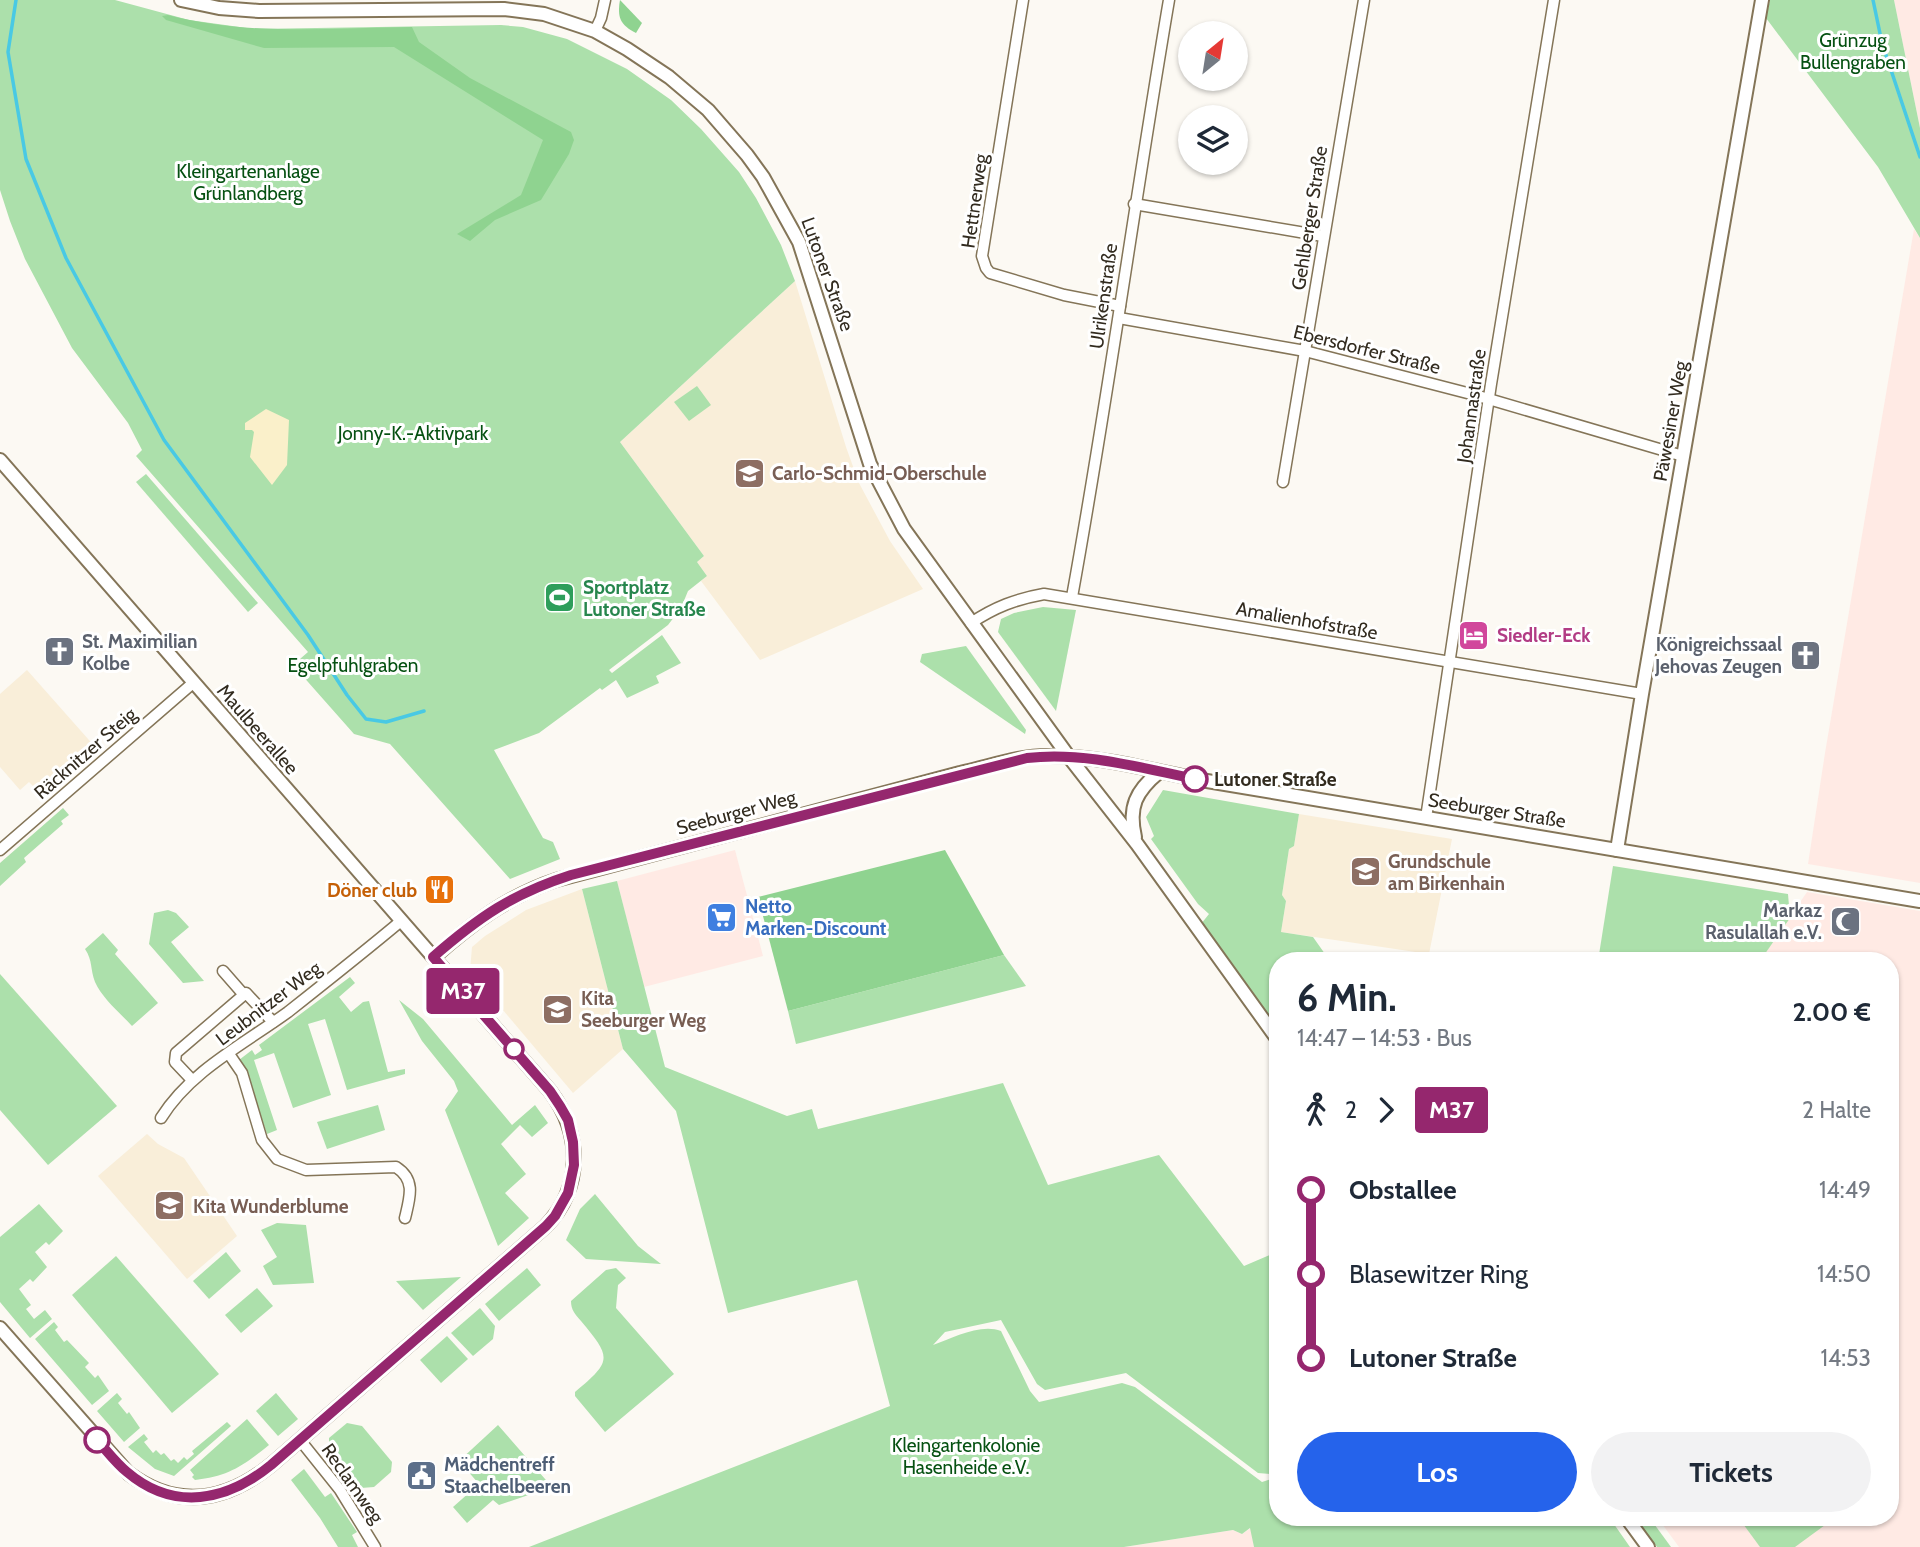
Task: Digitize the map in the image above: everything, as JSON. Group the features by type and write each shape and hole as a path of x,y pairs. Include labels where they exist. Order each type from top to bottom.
{"street":[{"name":"Lutoner Straße","path":"181,0 219,8 259,11 504,9 544,14 596,31 654,66 684,89 720,123 763,177 799,242 874,474 913,542 1269,1027"},
{"path":"596,31 605,0"},
{"name":"Hettnerweg","path":"1023,0 983,252 986,268 990,272 1064,295 1120,306"},
{"name":"Ulrikenstraße","path":"1072,597 1169,0"},
{"name":"Gehlberger Straße","path":"1283,482 1363,0"},
{"name":"Johannastraße","path":"1426,818 1554,0"},
{"name":"Päwesiner Weg","path":"1617,849 1762,0"},
{"path":"1134,204 1323,236"},
{"name":"Ebersdorfer Straße","path":"1119,318 1305,351 1490,399 1683,456"},
{"name":"Maulbeerallee","path":"0,460 550,1091 568,1120 574,1165 568,1193 546,1226 259,1475 229,1492 193,1497 160,1492 139,1481 121,1467 0,1328"},
{"name":"Amalienhofstraße","path":"971,622 1014,600 1044,594 1072,597 1642,694"},
{"name":"Räcknitzer Steig","path":"0,850 193,683"},
{"name":"Seeburger Weg","path":"433,957 473,923 510,899 532,888 571,875 971,771 1027,758 1051,755 1069,757"},
{"name":"Seeburger Straße","path":"1069,757 1920,901"},
{"path":"1137,844 1132,821 1133,807 1139,792 1159,772"},
{"name":"Leubnitzer Weg","path":"162,1118 192,1080 272,1023 401,921"},
{"path":"223,971 272,1023"},
{"path":"192,1080 175,1062 176,1053 244,995"},
{"path":"229,1054 242,1073 262,1140 276,1159 306,1170 396,1167 406,1174 410,1187 405,1218"},
{"name":"Reclamweg","path":"300,1440 340,1490 375,1547"},
{"path":"1633,1526 1648,1547"}],"shaded area":[{"path":"1894,0 1920,0 1920,128"},
{"path":"1914,229 1920,238 1920,883 1808,864"},
{"name":"Carlo-Schmid-Oberschule","path":"795,281 859,483 890,541 923,589 760,660 701,581 707,576 697,562 704,556 620,442"},
{"path":"27,670 96,748 48,789 44,784 37,790 29,782 20,790 0,767 0,694"},
{"name":"Grundschule am Birkenhain","path":"1299,814 1452,839 1429,952 1281,932 1286,901 1282,895 1289,849 1294,846"},
{"path":"735,850 763,956 644,987 617,881"},
{"name":"Kita Seeburger Weg","path":"582,889 623,1049 573,1093 470,971 472,947 485,936 526,910"},
{"path":"1807,892 1920,911 1920,1547 1679,1547 1664,1526 1899,1526 1899,952 1766,952"},
{"name":"Kita Wunderblume","path":"147,1134 158,1144 184,1158 237,1236 187,1279 98,1176"},
{"path":"1251,1528 1254,1547 1124,1547 1233,1530 1242,1534"}],"green space":[{"path":"0,0 115,0 189,20 254,29 501,25 523,27 567,39 627,69 671,100 739,172 756,198 781,245 795,281 620,442 704,556 697,562 707,576 688,591 681,608 668,625 609,670 612,673 662,635 681,663 656,676 659,683 627,698 616,680 602,690 600,688 539,733 494,750 543,838 553,842 560,859 510,879 390,744 354,734 293,665 308,652 136,456 142,450 128,423 72,348 25,259 0,190"},
{"path":"620,0 642,23 636,33 621,20"},
{"name":"Grünzug Bullengraben","path":"1770,0 1894,0 1920,128 1920,238 1878,167 1766,18"},
{"path":"162,16 198,22 259,28 412,27 419,42 470,78 571,132 574,140 569,154 541,200 495,220 470,241 457,234 521,195 543,140 394,47 264,48 166,20"},
{"path":"697,386 711,405 689,421 674,402"},
{"path":"146,474 258,603 248,612 136,482"},
{"path":"1043,607 1076,610 1056,711 998,632 1001,619 1014,613"},
{"path":"966,646 1026,730 1025,734 920,662 922,654"},
{"path":"1163,790 1299,814 1294,846 1289,849 1282,895 1286,901 1281,932 1313,937 1324,952 1269,952 1269,1017 1201,924 1209,914 1198,904 1151,839 1154,836 1146,817"},
{"path":"63,808 69,815 61,821 63,824 24,858 26,862 0,886 0,863"},
{"path":"945,850 1004,955 788,1011 758,897"},
{"path":"1613,866 1788,894 1790,918 1766,952 1599,952"},
{"name":"Kleingartenkolonie Hasenheide e.V.","path":"617,881 665,1067 787,1116 812,1109 818,1129 1003,1083 1048,1185 1159,1155 1244,1266 1269,1255 1269,1474 1258,1473 1126,1373 1045,1390 1037,1384 1001,1320 945,1332 933,1345 976,1330 1001,1331 1030,1391 1039,1402 1122,1383 1135,1387 1262,1482 1269,1480 1269,1526 1615,1526 1630,1547 1254,1547 1250,1528 1242,1534 1233,1530 1124,1547 529,1547 890,1406 857,1280 728,1313 676,1111 623,1049 582,889"},
{"path":"168,910 176,913 189,927 171,942 204,981 183,983 149,944 154,913"},
{"path":"103,933 118,950 115,954 158,1003 132,1026 102,994 93,977 85,949"},
{"path":"1004,955 1026,986 796,1044 788,1011"},
{"path":"0,974 117,1106 48,1165 0,1110"},
{"path":"350,977 355,983 339,997 351,1012 363,1002 369,1001 388,1072 405,1069 405,1074 347,1090 325,1019 308,1024 331,1095 293,1108 274,1053 254,1060 277,1130 267,1134 244,1066 239,1060 252,1050 255,1055 262,1050 259,1045"},
{"path":"399,1000 423,1019 512,1125 535,1105 548,1123 532,1137 520,1125 501,1144 526,1174 505,1193 529,1218 498,1246 445,1110 458,1091 454,1081 422,1041"},
{"path":"378,1105 385,1130 327,1149 317,1122"},
{"path":"595,1194 638,1246 661,1264 586,1259 566,1240 580,1209"},
{"path":"39,1204 63,1231 49,1245 46,1242 35,1252 47,1267 33,1282 30,1279 19,1289 31,1305 26,1309 34,1319 45,1310 52,1319 30,1338 0,1302 0,1237"},
{"path":"277,1223 306,1225 314,1283 273,1285 263,1266 277,1257 261,1230"},
{"path":"226,1252 241,1271 209,1299 193,1281"},
{"path":"116,1256 219,1374 172,1413 72,1295"},
{"path":"527,1268 541,1285 499,1321 485,1304"},
{"path":"616,1268 626,1278 618,1285 616,1308 674,1374 605,1432 575,1396 575,1392 596,1373 604,1359 598,1343 574,1312 571,1301 606,1270"},
{"path":"461,1277 423,1310 396,1281"},
{"path":"257,1288 273,1306 241,1333 225,1315"},
{"path":"480,1308 495,1326 493,1339 473,1356 451,1333"},
{"path":"54,1322 58,1327 55,1330 64,1342 67,1340 89,1363 85,1367 95,1378 98,1375 109,1391 92,1405 35,1339"},
{"path":"447,1336 468,1359 441,1383 420,1360"},
{"path":"117,1393 122,1399 118,1403 127,1414 129,1412 140,1428 124,1442 97,1411"},
{"path":"276,1393 298,1419 278,1436 256,1411"},
{"path":"247,1419 269,1445 235,1469 195,1480 190,1470"},
{"path":"227,1422 231,1426 174,1476 155,1469 128,1447 144,1434 148,1439 144,1442 153,1453 156,1450 161,1455 164,1453 171,1461 174,1459 178,1463 184,1457 187,1460 194,1454 192,1451"},
{"path":"347,1423 362,1426 392,1462 391,1472 374,1487 361,1488 329,1451 329,1438"},
{"path":"498,1425 552,1487 499,1505 493,1500 467,1523 453,1507 479,1484 459,1461"},
{"path":"304,1469 325,1497 331,1493 357,1532 352,1535 358,1547 338,1547 291,1480"},
{"path":"1642,1526 1656,1526 1671,1547 1657,1547"},
{"path":"1745,1526 1824,1526 1795,1547 1760,1547"}],"sand":[{"path":"266,409 289,420 287,465 272,485 250,457 254,432 245,430 245,423"}],"waterway":[{"name":"Egelpfuhlgraben","path":"16,0 8,52 26,159 66,258 164,440 308,635 366,719 386,722 424,711"},
{"path":"1873,0 1882,43 1920,157"}],"bus line":[{"name":"M37","path":"97,1440 132,1476 167,1494 204,1497 229,1492 271,1465 555,1216 568,1193 574,1165 568,1120 550,1091 433,957 488,912 524,891 571,875 1027,758 1051,755 1102,761 1195,779"}],"place":[{"name":"Carlo-Schmid-Oberschule","path":"749,473"},
{"name":"Sportplatz Lutoner Straße","path":"560,598"},
{"name":"Siedler-Eck","path":"1474,635"},
{"name":"St. Maximilian Kolbe","path":"59,652"},
{"name":"Königreichssaal Jehovas Zeugen","path":"1805,655"},
{"name":"Lutoner Straße","path":"1195,779"},
{"name":"Grundschule am Birkenhain","path":"1365,872"},
{"name":"Döner club","path":"440,890"},
{"name":"Netto Marken-Discount","path":"722,917"},
{"name":"Markaz Rasulallah e.V.","path":"1845,921"},
{"name":"Kita Seeburger Weg","path":"558,1009"},
{"name":"Kita Wunderblume","path":"170,1206"},
{"name":"Mädchentreff Staachelbeeren","path":"421,1475"}],"park label":[{"name":"Kleingartenanlage Grünlandberg","path":"248,182"},
{"name":"Jonny-K.-Aktivpark","path":"413,433"}]}
